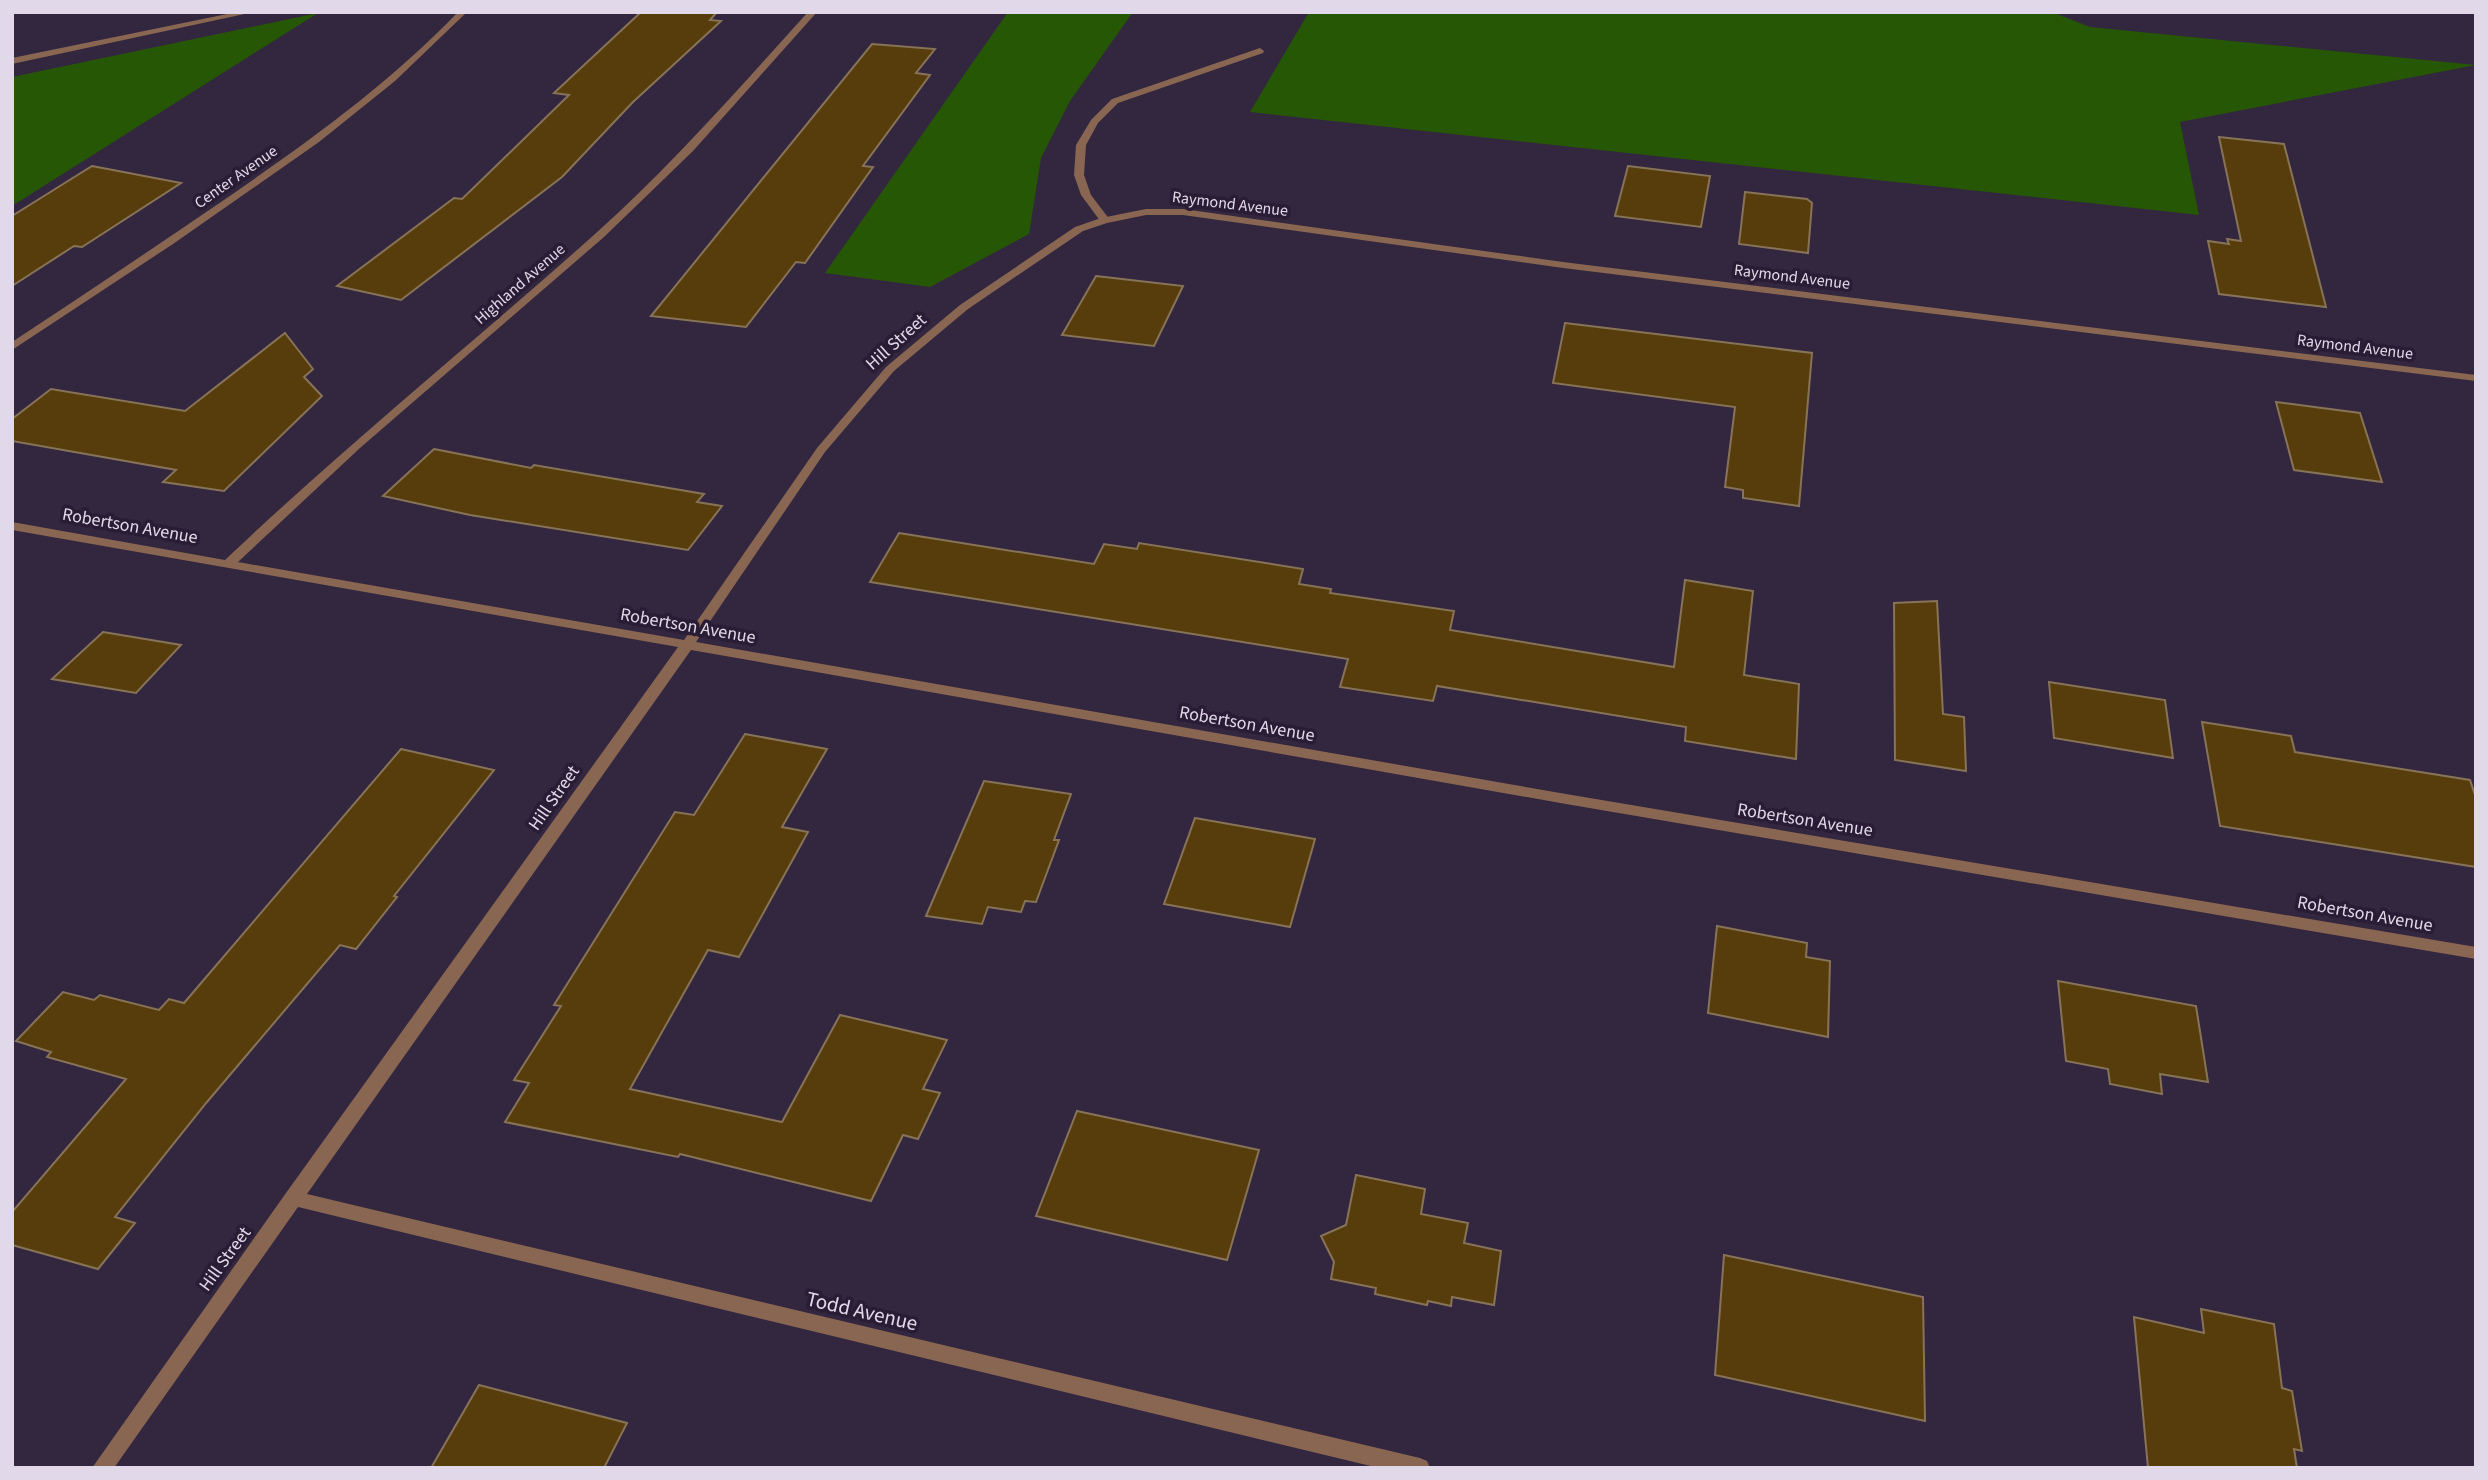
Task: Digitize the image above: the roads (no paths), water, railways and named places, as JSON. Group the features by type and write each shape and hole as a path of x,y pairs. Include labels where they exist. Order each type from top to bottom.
{"street":[{"path":"12,61 250,12"},
{"name":"Center Avenue","path":"12,347 326,132 399,74 463,12"},
{"name":"Highland Avenue","path":"230,562 356,446 600,235 690,149 813,12"},
{"path":"1105,220 1086,195 1079,175 1081,145 1094,122 1115,101 1261,51"},
{"name":"Raymond Avenue","path":"1105,220 1146,212 1183,212 1563,265 2476,378"},
{"name":"Hill Street","path":"102,1468 687,645 821,450 890,369 964,307 1040,253 1079,229 1105,220"},
{"name":"Robertson Avenue","path":"12,526 230,562 1566,799 2476,953"},
{"name":"Todd Avenue","path":"292,1198 1420,1468"}]}
